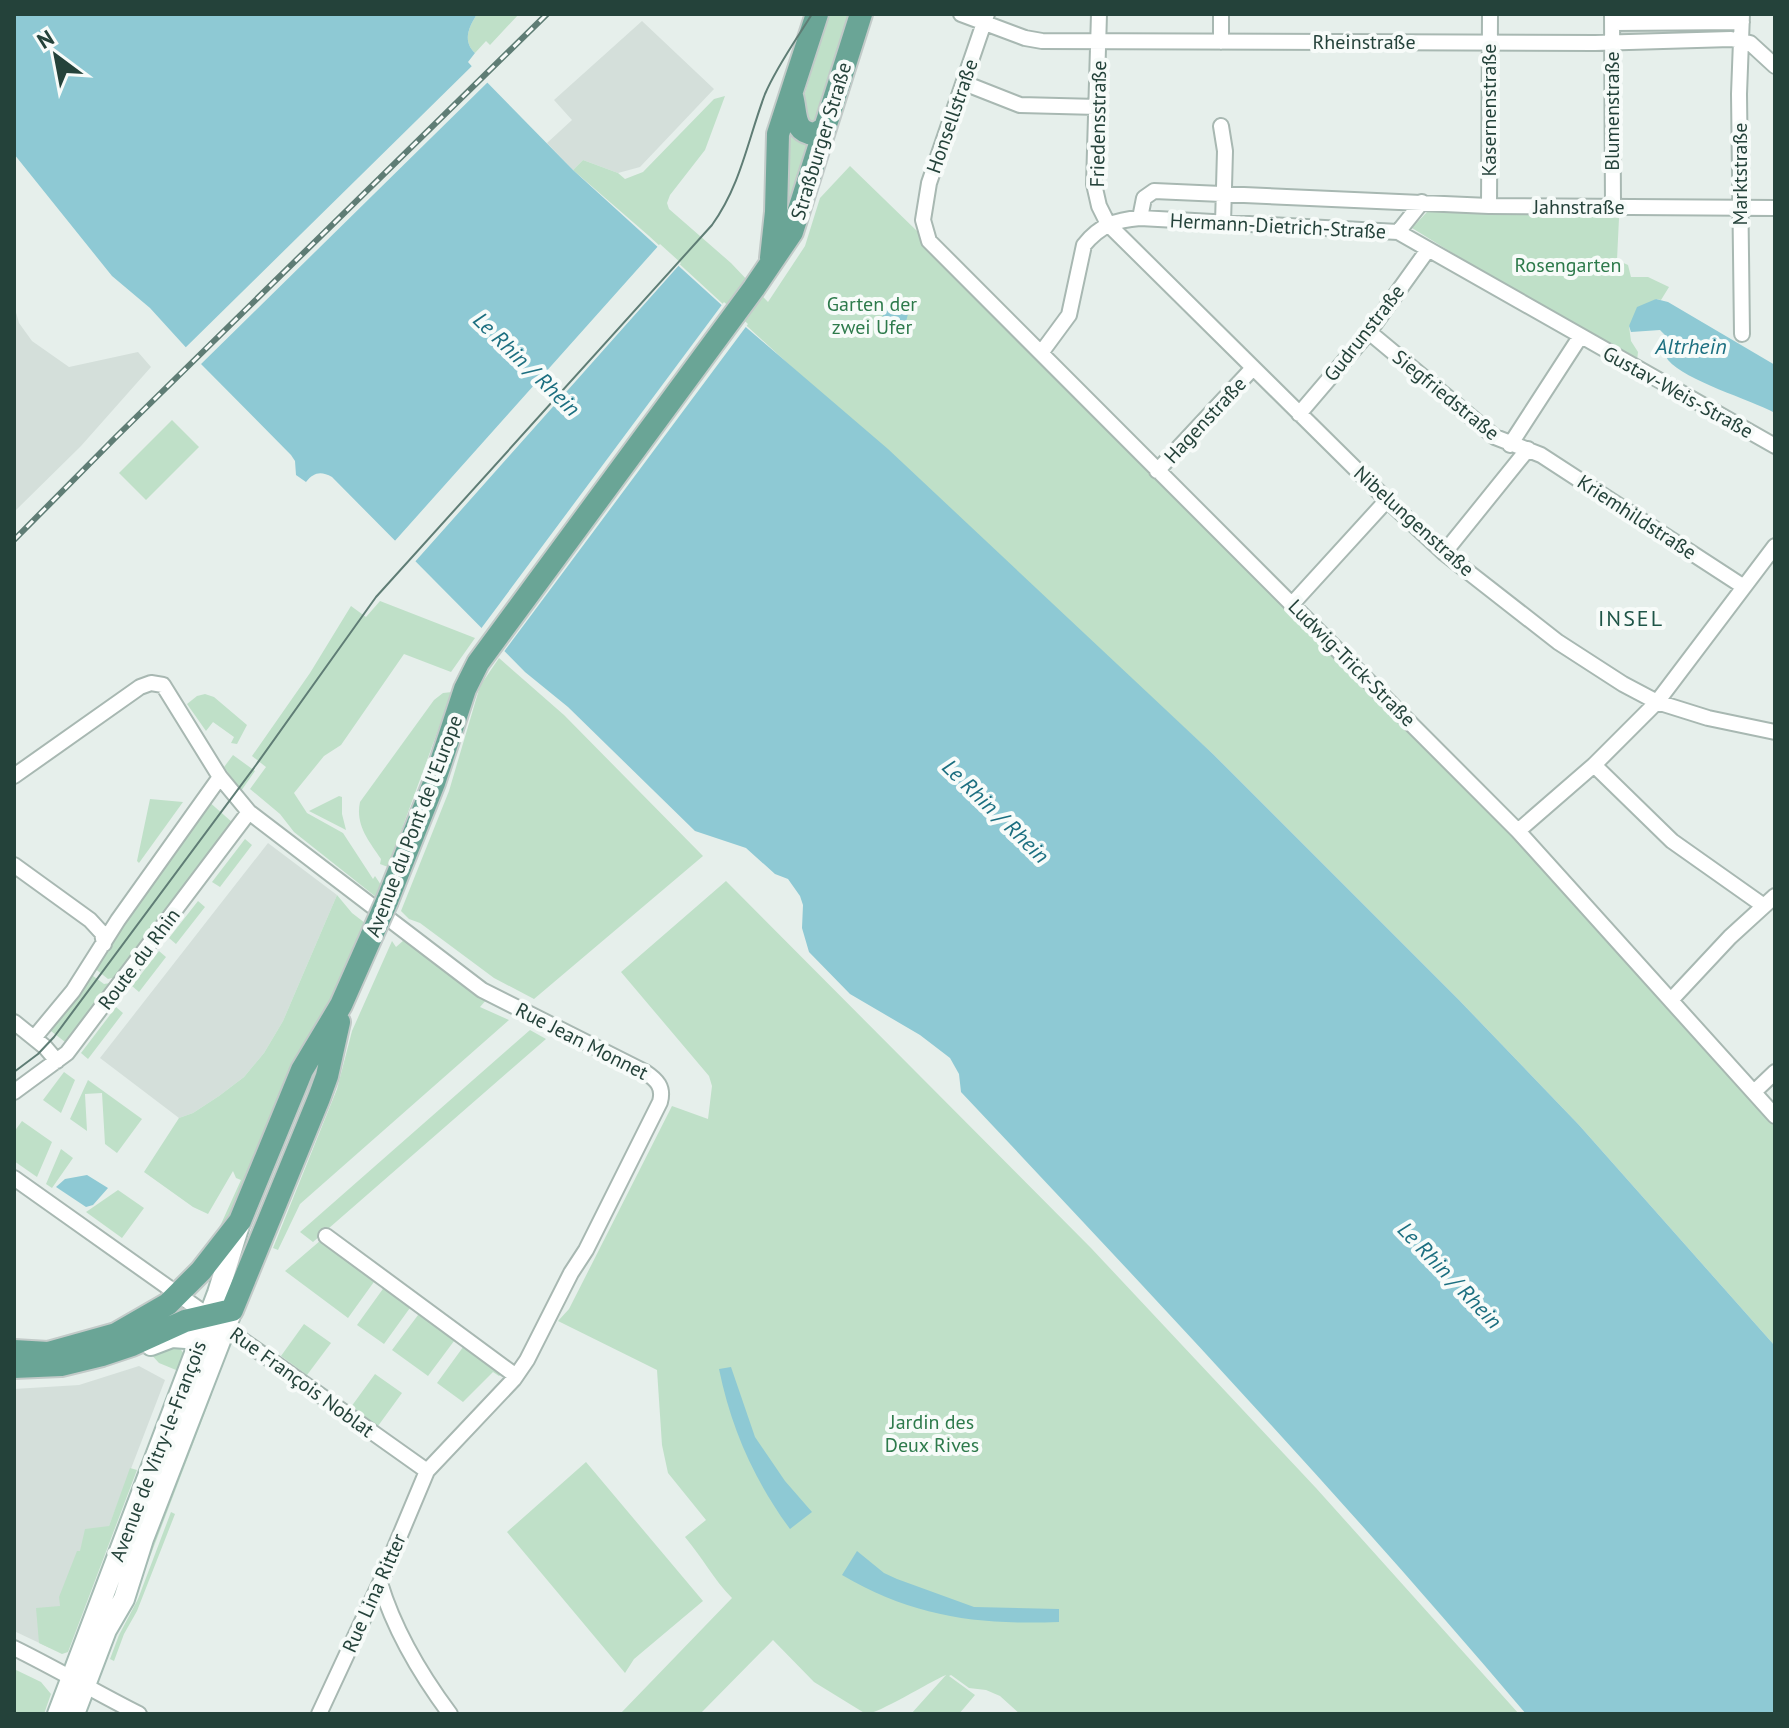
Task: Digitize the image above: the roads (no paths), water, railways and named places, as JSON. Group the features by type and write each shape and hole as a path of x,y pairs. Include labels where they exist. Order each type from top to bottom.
{"main road":[{"name":"Straßburger Straße","path":"770,263 776,212 778,134 817,14"},
{"name":"Straßburger Straße","path":"617,474 792,232 861,14"},
{"path":"791,94 800,129 815,134 825,128"},
{"name":"Avenue du Pont de l'Europe","path":"14,1351 48,1353 95,1342 131,1327 157,1312 178,1294 201,1271 240,1221 302,1070 341,1005 387,901 434,783 465,689 489,649 617,474"},
{"name":"Avenue du Pont de l'Europe","path":"222,1317 323,1087 341,1005"},
{"name":"Avenue de Vitry-le-François","path":"58,1714 124,1599 222,1317 240,1221"},
{"path":"43,1367 102,1355 185,1321 222,1317"},
{"name":"Avenue de Vitry-le-François","path":"74,1714 78,1683 200,1339 222,1317"},
{"path":"14,1367 93,1366 172,1337 200,1339"}],"street":[{"name":"Rheinstraße","path":"961,14 985,18 1025,38 1099,42 1742,41"},
{"name":"Friedensstraße","path":"1099,14 1094,184 1099,206 1108,224"},
{"path":"1221,14 1221,42"},
{"name":"Kasernenstraße","path":"1489,206 1490,14"},
{"name":"Honsellstraße","path":"923,220 929,183 985,18"},
{"path":"1612,19 1742,18"},
{"name":"Marktstraße","path":"1742,18 1739,94 1742,334"},
{"name":"Blumenstraße","path":"1612,19 1613,207"},
{"path":"1742,41 1772,57"},
{"path":"964,83 1020,105 1098,107"},
{"path":"1221,126 1225,151 1223,223"},
{"name":"Hermann-Dietrich-Straße","path":"1140,218 1144,198 1154,191 1422,202"},
{"path":"1398,232 1422,202"},
{"name":"Jahnstraße","path":"1422,202 1489,206 1775,208"},
{"name":"Hermann-Dietrich-Straße","path":"1108,224 1116,220 1140,218 1398,232 1580,337"},
{"name":"Ludwig-Trick-Straße","path":"923,220 929,241 942,257 1293,603 1518,831 1775,1116"},
{"path":"1041,353 1069,315 1084,245 1108,224"},
{"name":"Nibelungenstraße","path":"1108,224 1444,553 1558,642 1657,702 1708,718 1775,732"},
{"name":"Gudrunstraße","path":"1299,414 1369,332 1427,251"},
{"name":"Siegfriedstraße","path":"1369,332 1495,437 1528,449"},
{"path":"1510,445 1580,337"},
{"name":"Gustav-Weis-Straße","path":"1580,337 1775,446"},
{"name":"Hagenstraße","path":"1157,471 1253,368"},
{"path":"1444,553 1528,449"},
{"name":"Kriemhildstraße","path":"1528,449 1744,587"},
{"path":"1293,603 1387,500"},
{"path":"1518,831 1594,765 1657,702 1775,546"},
{"name":"Rue Jean Monnet","path":"14,776 140,687 151,683 163,685 220,777 249,812 482,990 645,1072 658,1082 660,1102 586,1250 516,1376 427,1471"},
{"path":"1594,765 1672,841 1770,901 1730,937 1672,999"},
{"name":"Route du Rhin","path":"34,1038 73,991 118,920 220,777"},
{"name":"Route du Rhin","path":"14,1092 67,1053 249,812"},
{"path":"14,865 90,920 102,933 104,944"},
{"path":"14,1022 57,1061"},
{"path":"1754,1092 1775,1072"},
{"name":"Rue François Noblat","path":"14,1178 178,1294 222,1317 427,1471"},
{"path":"326,1236 516,1376"},
{"name":"Rue Lina Ritter","path":"319,1714 380,1583 427,1471"},
{"path":"380,1583 385,1600 421,1672 450,1714"},
{"path":"14,1648 54,1666 78,1683 139,1714"}],"water":[{"name":"Le Rhin / Rhein","path":"14,14 477,14 469,29 468,39 475,53 468,62 476,71 573,170 748,329 888,449 1214,755 1579,1125 1775,1346 1775,1714 1526,1714 1318,1477 961,1092 959,1074 950,1058 920,1035 850,994 809,952 802,928 803,905 788,879 775,874 746,848 695,831 568,707 525,672 332,477 318,474 306,482 296,475 295,461 291,455 150,308 112,276 14,154"},
{"name":"Altrhein","path":"1656,299 1668,302 1775,365 1775,413 1677,368 1666,357 1666,336 1660,330 1631,332 1629,326 1637,307"},
{"path":"885,308 908,314 902,337 879,331"},
{"path":"87,1175 108,1188 93,1205 86,1207 56,1187 65,1179"},
{"path":"731,1367 755,1437 785,1481 812,1512 790,1529 765,1492 737,1433 719,1369"},
{"path":"857,1551 884,1573 974,1607 1059,1609 1059,1622 973,1620 895,1600 842,1575"}],"tram line":[{"path":"14,1072 54,1037 376,597 712,225 737,178 765,94 812,14"}],"railway":[{"path":"14,540 547,14"}],"district":[{"name":"INSEL","path":"1631,618"}],"park label":[{"name":"Rosengarten","path":"1568,265"},
{"name":"Garten der zwei Ufer","path":"872,316"},
{"name":"Jardin des Deux Rives","path":"932,1434"}]}
